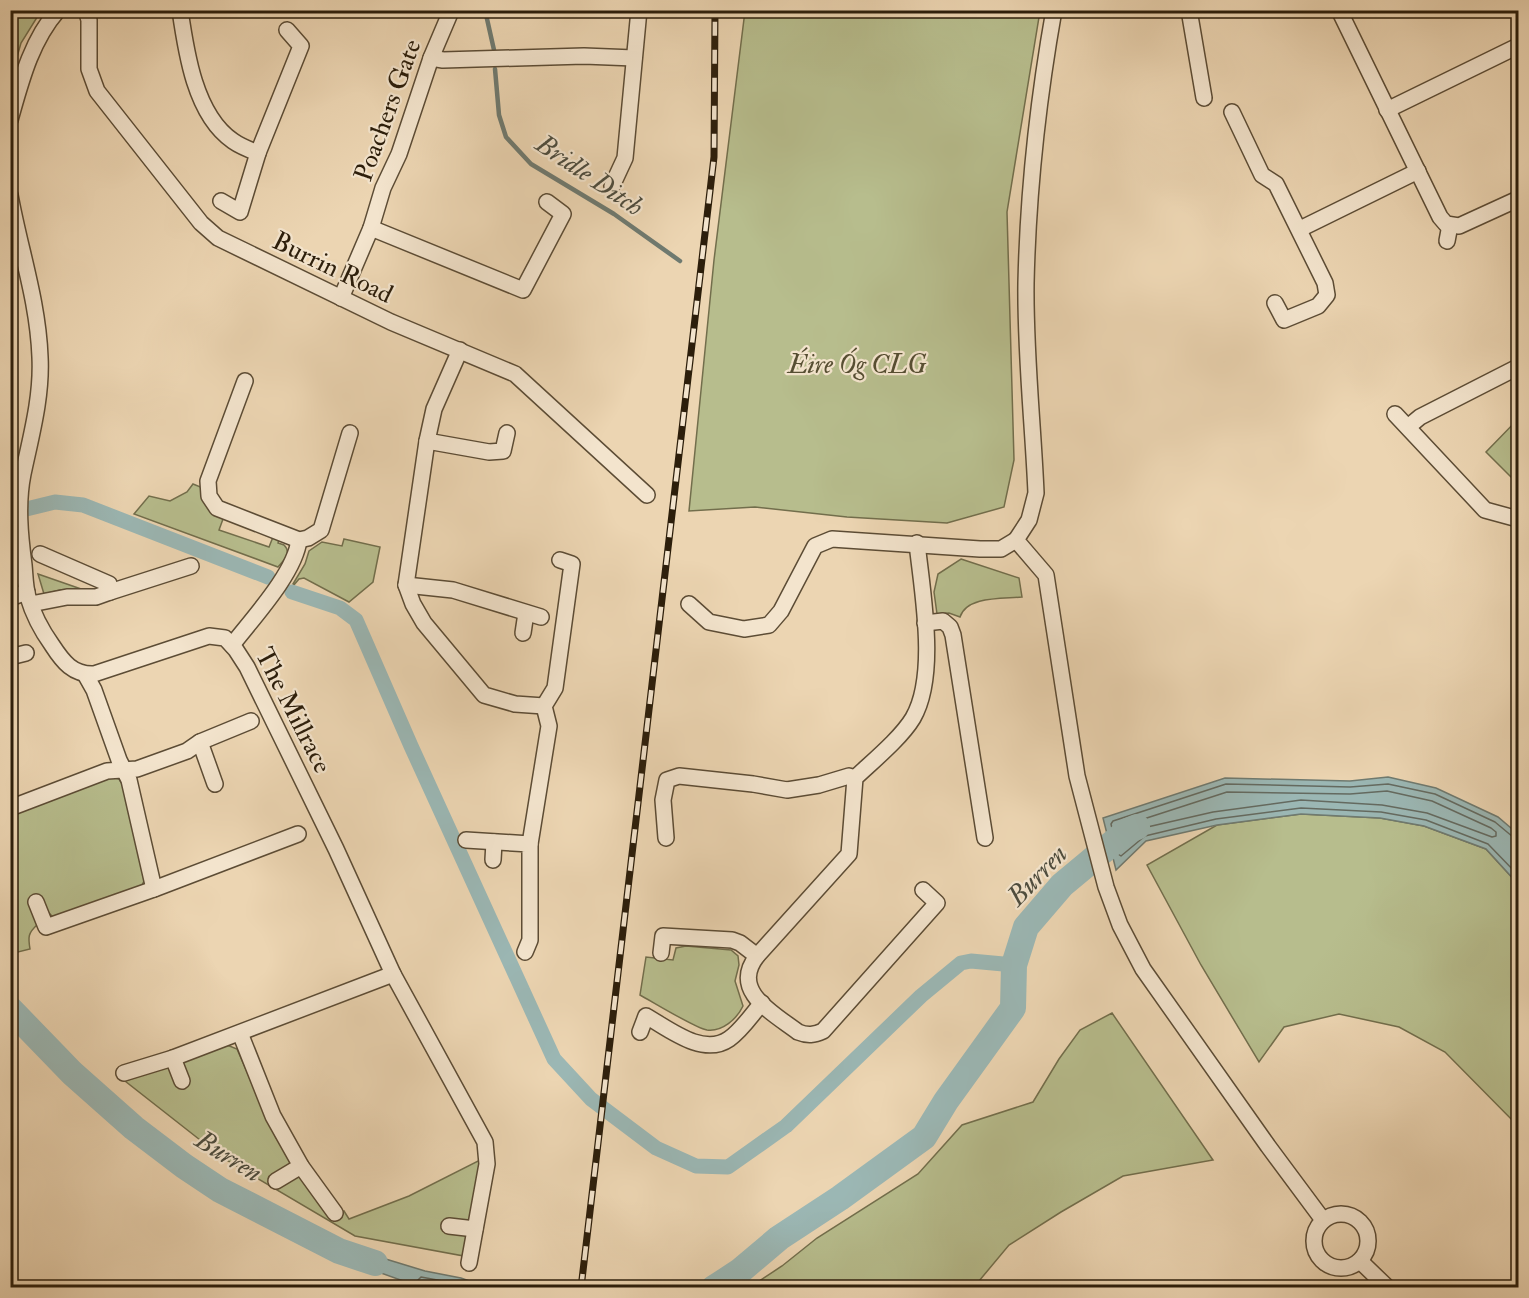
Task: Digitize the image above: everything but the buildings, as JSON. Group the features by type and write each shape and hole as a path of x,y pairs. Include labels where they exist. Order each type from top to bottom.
{"street":[{"path":"10,120 32,53 51,18 58,10"},
{"name":"Burrin Road","path":"86,10 89,20 89,69 97,91 201,223 218,238 391,322 515,374 647,495"},
{"path":"180,10 197,93 213,121 232,141 258,153"},
{"name":"Poachers Gate","path":"341,298 371,228 383,188 399,154 431,58 451,10"},
{"path":"612,186 625,158 639,10"},
{"path":"689,604 709,622 744,629 769,625 781,611 814,546 832,539 1001,549 1016,540 1029,520 1036,493 1027,261 1035,145 1054,10"},
{"path":"1189,10 1204,98"},
{"path":"1339,10 1440,217 1446,224 1458,226 1518,199"},
{"path":"221,201 240,212 258,153 301,46 287,30"},
{"path":"1387,110 1518,46"},
{"path":"431,58 443,60 584,56 634,58"},
{"path":"1232,112 1262,175 1276,184 1325,283 1327,295 1318,306 1284,320 1275,303"},
{"path":"1300,230 1418,171"},
{"path":"10,195 34,299 40,358 36,414 23,475 19,518 29,598 42,628 60,658 71,669 85,674 94,690 119,760 129,780 154,889"},
{"path":"371,228 523,290 563,214 547,202"},
{"path":"1447,241 1450,225"},
{"path":"460,350 434,409 427,441 406,585 413,604 424,623 484,695 515,704 544,706"},
{"path":"1408,427 1420,417 1518,367"},
{"path":"245,381 208,481 209,496 217,508 299,540 308,538 321,530 350,433"},
{"path":"1395,414 1485,510 1518,519"},
{"path":"427,441 489,452 503,451 507,433"},
{"path":"232,645 283,577 297,552 299,540"},
{"path":"1016,540 1047,575 1077,776 1106,887 1120,925 1143,969 1323,1220"},
{"path":"917,543 925,623 924,690 913,718 855,778 849,854 757,956 748,972 747,982 751,991 762,1003 798,1032 806,1035 823,1030 937,903 923,890"},
{"path":"40,554 110,584 111,592"},
{"path":"525,952 530,940 530,844 549,726 544,706 555,688 572,564 560,560"},
{"path":"10,598 96,597 191,566"},
{"path":"406,585 453,590 533,615 523,633"},
{"path":"925,623 943,621 950,627 953,635 985,838"},
{"name":"The Millrace","path":"85,674 94,674 209,636 225,638 247,667 279,730 393,974 484,1142 487,1164 469,1263"},
{"path":"10,657 26,652"},
{"path":"10,808 107,771 137,769 187,751 200,742 251,721"},
{"path":"200,742 215,784"},
{"path":"666,838 663,801 667,780 679,776 787,790 819,785 849,776 855,778"},
{"path":"36,902 46,927 298,834"},
{"path":"466,840 530,844"},
{"path":"493,860 494,842"},
{"path":"661,953 663,936 732,940 741,943 757,956"},
{"path":"124,1073 173,1058 393,974"},
{"path":"640,1032 646,1016 693,1042 706,1045 719,1043 730,1039 762,1003"},
{"path":"240,1033 273,1116 301,1166 335,1213"},
{"path":"173,1058 182,1081"},
{"path":"276,1181 301,1166"},
{"path":"1338,1214 1354,1217 1360,1222 1368,1237 1368,1246 1360,1261 1345,1268 1336,1268 1320,1260 1316,1252 1314,1235 1323,1220 1338,1214"},
{"path":"449,1226 475,1229"},
{"path":"1360,1261 1388,1287"}],"green space":[{"path":"11,10 41,11 21,43 11,78"},
{"name":"Éire Óg CLG","path":"745,11 1040,11 1007,212 1014,460 1004,507 947,523 847,517 755,507 689,511 714,260"},
{"path":"1518,419 1518,478 1515,481 1486,452"},
{"path":"193,484 203,488 212,512 223,519 219,530 269,547 273,537 279,539 278,543 284,545 287,554 278,567 134,514 149,496 170,501 187,492"},
{"path":"344,539 380,547 373,582 349,602 304,578 293,584 305,564 309,551 322,542 342,546"},
{"path":"961,559 1019,578 1022,597 977,602 964,610 960,617 949,613 937,614 934,592 938,574"},
{"path":"38,574 84,590 60,590 44,594"},
{"path":"111,777 119,779 124,787 145,879 141,887 53,917 48,912 42,898 29,902 37,925 29,936 30,949 14,953 10,949 10,815"},
{"path":"1301,814 1380,818 1424,826 1486,849 1518,884 1518,1126 1445,1052 1399,1027 1339,1014 1284,1027 1259,1062 1201,965 1147,865 1217,825"},
{"path":"686,946 731,950 738,956 739,965 735,981 743,1006 737,1016 723,1027 713,1030 701,1028 640,995 646,957 673,960 676,948"},
{"path":"1112,1013 1213,1160 1123,1176 1009,1245 974,1287 750,1287 782,1266 817,1238 918,1174 962,1125 1033,1102 1080,1030"},
{"path":"227,1045 237,1049 276,1138 329,1217 344,1211 349,1219 409,1196 480,1160 464,1256 355,1236 223,1158 125,1081"}],"water":[{"path":"1388,777 1436,788 1498,817 1518,834 1518,884 1486,849 1424,826 1380,818 1301,814 1217,825 1146,841 1116,870 1103,818 1225,778 1350,781"},
{"path":"755,1244 766,1260 745,1271 726,1287 691,1287 717,1274"},
{"path":"343,1246 486,1287 420,1287 342,1259 340,1257"}],"waterway":[{"name":"Bridle Ditch","path":"485,10 494,50"},
{"name":"Bridle Ditch","path":"495,69 499,115 506,137 531,164 614,214 680,261"},
{"path":"10,513 55,502 83,505 268,577"},
{"path":"292,592 340,608 356,620 554,1059 591,1099 656,1148 696,1166 728,1167 786,1126 921,996 961,963 971,961 1014,965"},
{"name":"Burren","path":"714,1288 740,1271 779,1238 840,1198 924,1137 946,1101 1013,1008 1014,965 1026,927 1062,885 1127,831 1137,827"},
{"name":"Burren","path":"10,1009 72,1073 134,1128 184,1166 220,1190 339,1251 375,1263"}],"railway":[{"path":"581,1288 714,157 715,10"}]}
